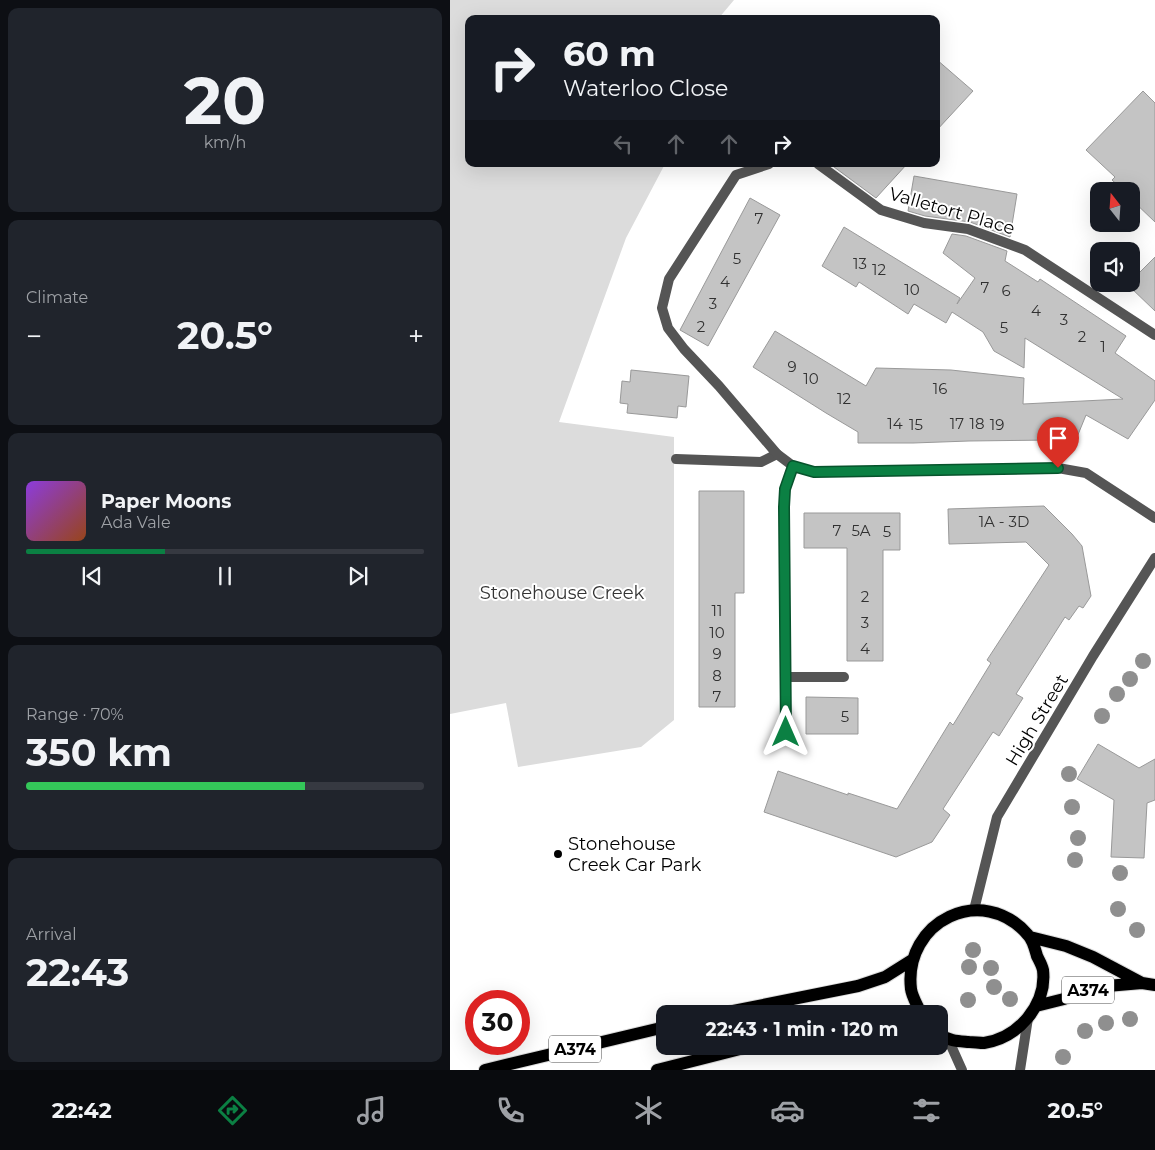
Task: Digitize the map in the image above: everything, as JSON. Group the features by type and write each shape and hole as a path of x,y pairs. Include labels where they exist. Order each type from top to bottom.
{"main road":[{"path":"917,1005 911,990 912,960 920,942 937,923 958,913 974,910 1002,915 1015,922 1030,937 1042,969 1042,991 1036,1006 1028,1018 1007,1036 984,1043 948,1038"},
{"name":"A374","path":"1030,937 1066,946 1093,956 1149,984"},
{"path":"763,1005 858,986 885,977 912,960"},
{"name":"A374","path":"1036,1006 1107,986 1149,984"},
{"name":"A374","path":"485,1070 656,1029"},
{"path":"657,1070 716,1055"}],"street":[{"path":"760,167 736,175 669,279 662,308 668,328 684,349 777,454 793,466 814,472 1058,468 1086,473 1155,518"},
{"name":"Valletort Place","path":"822,167 881,210 924,223 968,230 1025,250 1155,335"},
{"path":"676,459 761,462 777,454"},
{"path":"786,732 784,507 785,489 793,466"},
{"name":"High Street","path":"974,910 997,817 1093,656 1155,558"},
{"path":"786,677 844,677"},
{"path":"1020,1070 1028,1018"},
{"path":"948,1044 962,1070"}],"green space":[{"name":"Stonehouse Creek","path":"450,0 734,0 721,15 465,15 465,167 663,167 626,238 559,422 674,437 674,720 641,747 518,767 506,703 450,714"}],"building":[{"path":"940,62 973,91 940,127"},
{"path":"1143,91 1155,103 1155,222 1140,208 1140,182 1114,182 1112,180 1115,177 1086,150"},
{"path":"834,167 904,167 876,198"},
{"path":"914,176 1017,194 1010,237 970,222 925,216 908,211"},
{"path":"750,198 780,215 708,346 680,330"},
{"path":"844,227 960,298 957,304 975,278 943,253 952,234 966,236 1007,251 1005,261 1038,282 1040,279 1126,336 1115,353 1155,381 1155,400 1128,439 1086,415 1075,442 1052,440 858,443 858,432 753,367 775,331 866,386 876,368 951,370 1024,378 1023,404 1123,399 1025,338 1024,368 994,351 983,332 952,312 946,323 914,304 908,314 859,282 856,287 822,266"},
{"path":"1155,257 1155,311 1135,292 1140,292 1140,272"},
{"path":"631,370 689,376 686,407 678,406 677,418 627,413 628,404 620,403 622,381 630,382"},
{"path":"699,491 744,491 744,593 735,593 735,707 699,707"},
{"path":"1044,506 1082,546 1091,596 1083,608 1079,606 1069,620 1065,617 1016,694 1023,698 999,736 993,732 943,809 950,815 932,842 896,857 764,812 778,771 848,795 848,793 897,809 950,722 953,725 991,663 987,660 1049,565 1026,542 949,544 948,509"},
{"path":"804,513 900,513 900,550 883,550 883,661 847,661 847,548 804,548"},
{"path":"806,697 858,698 858,734 806,734"},
{"path":"1098,744 1139,768 1155,759 1155,800 1147,803 1144,858 1111,857 1114,800 1077,779"}],"place":[{"name":"Stonehouse Creek Car Park","path":"558,854"}],"route":[{"path":"786,732 784,507 785,489 793,466 814,472 1058,468"}]}
